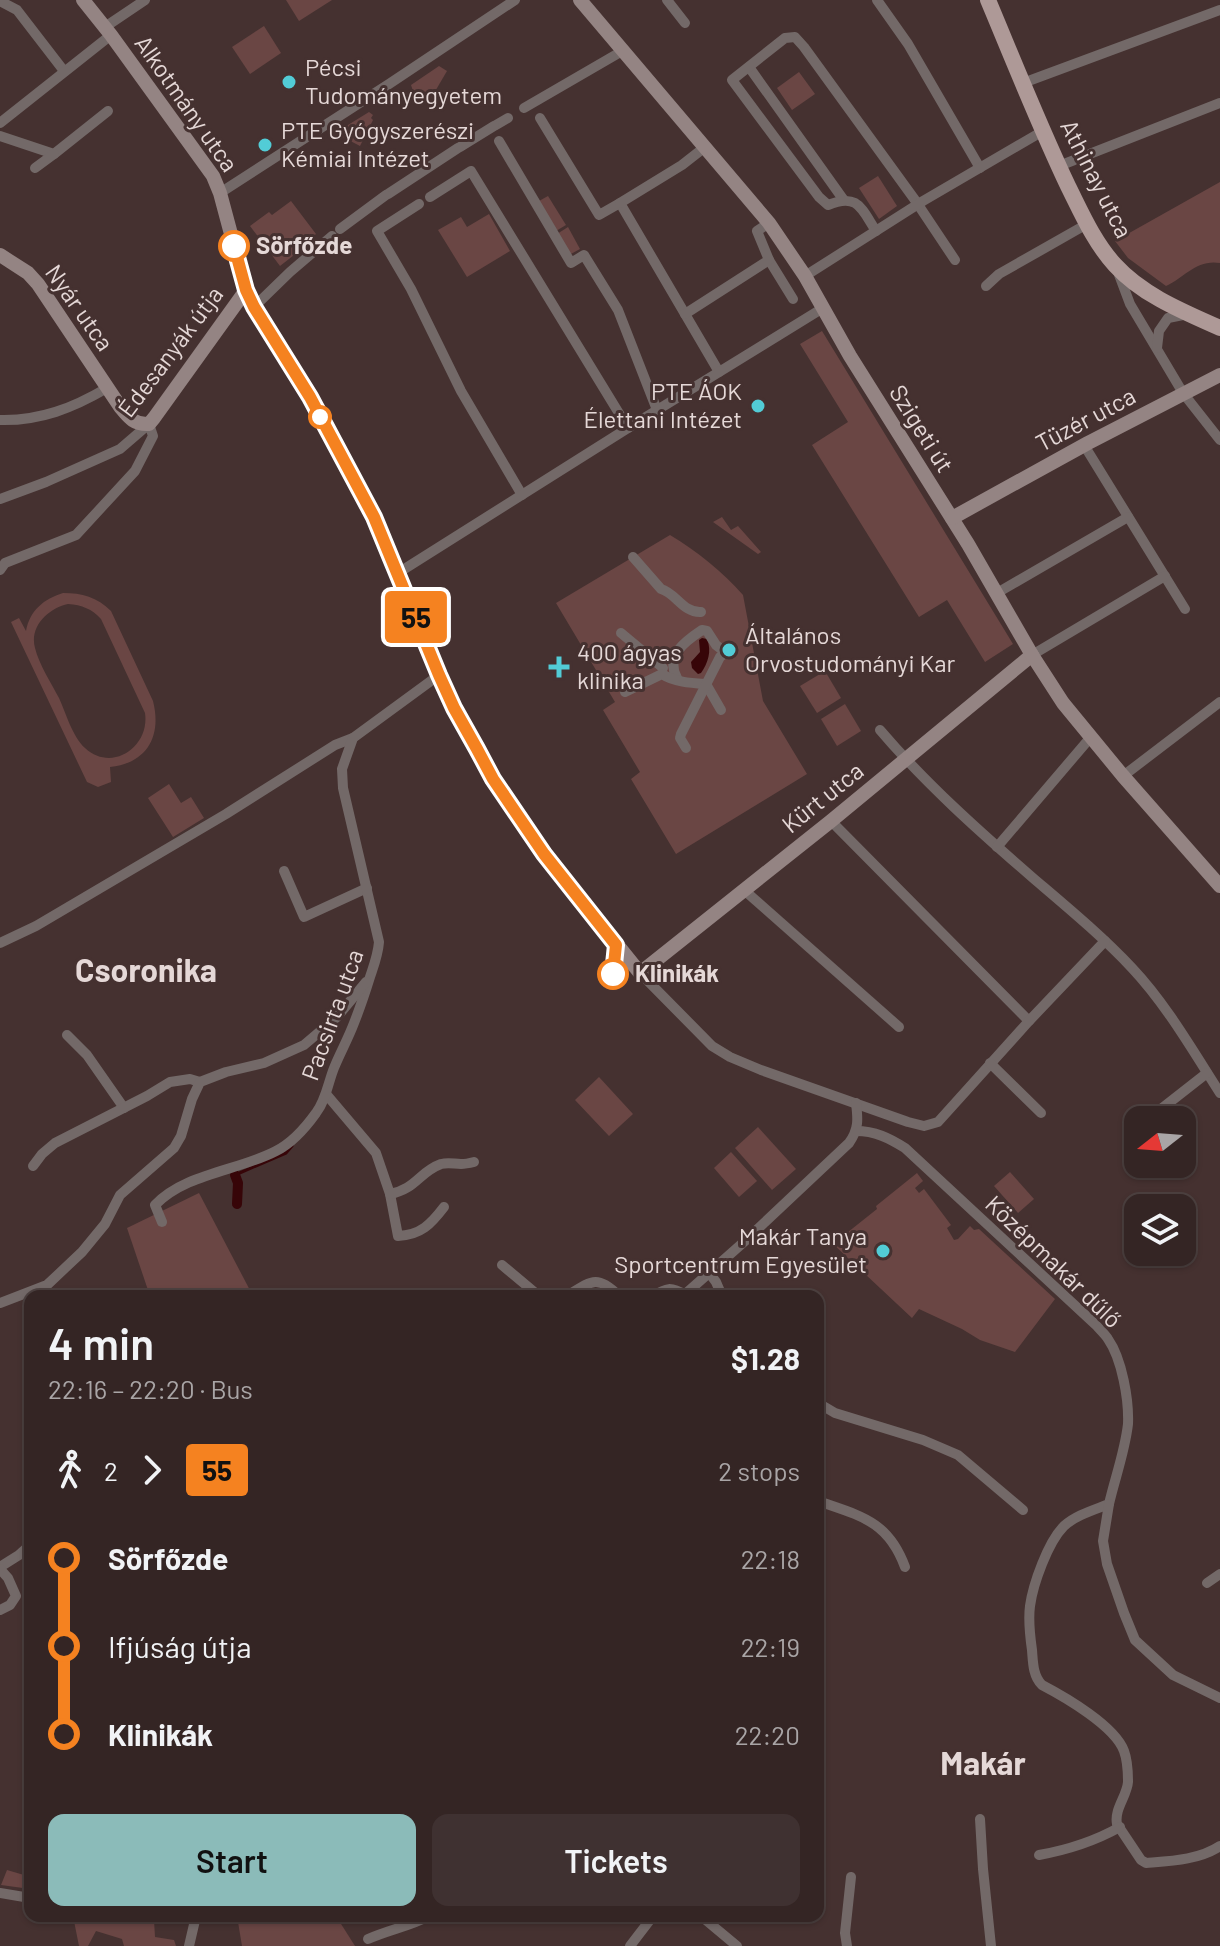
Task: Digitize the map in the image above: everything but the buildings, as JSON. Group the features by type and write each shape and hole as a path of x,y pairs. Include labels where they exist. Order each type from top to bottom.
{"main road":[{"name":"Athinay utca","path":"988,0 1043,131 1100,246 1116,266 1146,290 1220,328"}],"street":[{"name":"Alkotmány utca","path":"83,0 206,164 220,193 246,290 310,397 374,517 439,675 493,779 544,854 640,973"},
{"path":"0,123 145,0"},
{"path":"220,193 515,0"},
{"name":"Szigeti út","path":"580,0 705,147 763,227 805,276 881,407 1063,703 1220,886"},
{"path":"667,0 685,23"},
{"path":"877,0 908,44 980,168"},
{"path":"0,1 17,10 64,71"},
{"path":"1023,83 1220,10"},
{"path":"843,199 828,205 819,197 732,80 785,38 797,38 955,260"},
{"path":"254,307 290,272 387,194 509,117 624,50"},
{"path":"749,67 843,199 861,207 876,231"},
{"path":"1059,166 1220,103"},
{"path":"35,168 108,111"},
{"path":"540,118 599,215 682,165 705,147"},
{"path":"805,276 918,204 1043,131"},
{"path":"0,136 54,154"},
{"path":"499,141 571,263 584,255 618,310 657,410"},
{"path":"430,197 471,171 628,428"},
{"path":"620,203 719,372"},
{"path":"419,204 377,231 411,289 461,391 522,495"},
{"path":"986,286 999,274 1087,224"},
{"path":"763,227 769,260 793,299"},
{"name":"Nyár utca","path":"0,255 28,273 38,284 129,419 149,424"},
{"path":"685,314 769,260"},
{"path":"1116,266 1130,304 1183,393 1220,440"},
{"name":"Édesanyák útja","path":"0,499 120,449 149,424 246,290"},
{"path":"398,573 823,308"},
{"path":"1157,348 1159,331 1168,318 1192,314"},
{"name":"Tüzér utca","path":"952,518 1220,375"},
{"path":"0,420 35,418 78,405 107,388"},
{"path":"0,570 5,563 76,535 135,471 153,436 149,424"},
{"path":"1084,445 1185,609"},
{"path":"941,502 950,506 975,505"},
{"path":"997,593 1128,517"},
{"path":"633,557 661,589 692,612 701,609 704,630"},
{"path":"1032,655 1165,576"},
{"path":"686,748 680,736 726,652 704,630"},
{"path":"625,692 665,670 675,653 704,630"},
{"path":"621,633 683,682 706,684"},
{"name":"Kürt utca","path":"640,973 1032,655"},
{"path":"0,943 36,926 226,814 335,745 353,738 439,675"},
{"path":"692,683 700,695"},
{"path":"706,684 721,710"},
{"path":"1123,776 1220,702"},
{"path":"880,730 906,760 997,847 1135,971 1182,1033 1220,1093"},
{"name":"Pacsirta utca","path":"162,1222 155,1205 164,1196 197,1180 263,1157 291,1141 316,1113 353,1026 378,957 379,942 343,788 342,769 353,738"},
{"path":"997,847 1090,738"},
{"path":"335,745 347,754"},
{"path":"831,821 1029,1021"},
{"path":"284,871 304,917 367,888"},
{"path":"744,890 899,1027"},
{"path":"640,973 720,1052 761,1070 924,1126 938,1122 1105,941"},
{"path":"33,1166 55,1143 170,1082 190,1079 200,1082 264,1063 304,1045 337,1017 370,977"},
{"path":"67,1035 87,1055 124,1108"},
{"path":"990,1063 1041,1113"},
{"path":"1165,1106 1207,1073"},
{"path":"34,1290 47,1285 82,1252 105,1224 120,1195 174,1148 200,1082"},
{"path":"326,1094 376,1153 390,1194 398,1236 411,1235 431,1223 444,1207"},
{"path":"690,1290 849,1143 859,1120 856,1103"},
{"name":"Középmakár dűlő","path":"856,1131 884,1136 905,1148 1109,1340 1119,1359 1128,1423 1103,1541 1107,1564 1135,1640 1173,1675 1220,1698"},
{"path":"390,1194 402,1192 439,1165 474,1162"},
{"path":"502,1265 532,1290"},
{"path":"710,1274 719,1290"},
{"path":"576,1290 598,1281 613,1290"},
{"path":"0,1303 24,1294"},
{"path":"824,1407 958,1455 1023,1510"},
{"path":"824,1503 856,1514 877,1526 891,1538 905,1567"},
{"path":"1109,1504 1075,1518 1061,1530 1050,1548 1030,1605 1034,1669 1038,1681 1083,1708 1124,1748 1128,1784 1116,1818 1141,1860 1146,1863 1185,1859 1211,1852 1220,1846"},
{"path":"0,1610 10,1605 16,1596 0,1568 24,1550"},
{"path":"1207,1583 1220,1574"},
{"path":"980,1819 991,1946"},
{"path":"1039,1855 1084,1843 1120,1827"},
{"path":"847,1946 845,1933 851,1877"},
{"path":"0,1893 24,1897"},
{"path":"189,1946 195,1922"},
{"path":"368,1939 415,1922"},
{"path":"630,1946 648,1922"},
{"path":"708,1922 737,1946"}],"shaded area":[{"path":"286,0 332,0 299,21"},
{"path":"264,26 281,53 250,74 232,47"},
{"path":"439,66 447,71 430,100 413,91 411,85"},
{"path":"799,72 815,94 792,110 777,88"},
{"path":"369,112 373,120 360,146 335,133"},
{"path":"878,176 897,206 879,219 859,188"},
{"path":"1220,182 1220,263 1198,266 1166,286 1128,258 1115,241"},
{"path":"548,196 566,225 556,231 539,201"},
{"path":"291,201 316,234 280,266 250,226"},
{"path":"489,214 510,251 467,277 438,230 461,217 467,227"},
{"path":"568,227 580,249 569,255 557,234"},
{"path":"822,331 1013,644 985,662 947,600 919,617 812,445 848,422 800,344"},
{"path":"722,517 731,530 738,526 761,552 758,554 713,522"},
{"path":"670,535 709,562 743,595 763,701 807,774 676,854 631,779 640,772 603,710 615,702 556,603"},
{"path":"56,595 83,595 95,599 111,611 153,701 155,726 149,746 134,760 110,767 111,782 98,787 87,782 11,622 19,618 26,631 34,611","holes":["68,604 90,610 101,619 145,713 142,736 127,753 117,757 96,755 80,743 35,648 35,632 42,619 54,609"]},
{"path":"707,639 709,652 706,665 698,674 691,662 700,652 699,640"},
{"path":"825,671 841,698 817,713 800,686"},
{"path":"845,704 861,731 837,746 821,719"},
{"path":"169,784 181,803 191,797 204,818 173,837 148,798"},
{"path":"599,1077 633,1114 609,1136 575,1100"},
{"path":"758,1127 796,1169 772,1190 735,1148"},
{"path":"731,1152 757,1181 739,1197 714,1168"},
{"path":"1010,1172 1034,1199 1018,1213 994,1186"},
{"path":"917,1173 923,1181 915,1188 919,1193 924,1189 951,1225 947,1228 954,1240 970,1226 974,1230 979,1229 1055,1299 1015,1352 980,1340 919,1309 912,1318 833,1244"},
{"path":"199,1193 250,1290 148,1290 127,1228"},
{"path":"7,1870 24,1875 24,1888 1,1885"},
{"path":"74,1922 154,1922 155,1937 174,1940 176,1946 124,1946 122,1939 96,1931 88,1946 79,1946"},
{"path":"238,1922 340,1922 355,1946 242,1946"}],"waterway":[{"path":"235,1175 286,1153 292,1146"},
{"path":"235,1175 238,1183 237,1204"}],"bus line":[{"name":"55","path":"234,246 254,307 310,397 374,517 454,708 493,779 544,854 616,945 613,974"}],"place":[{"name":"Pécsi Tudományegyetem","path":"289,82"},
{"name":"PTE Gyógyszerészi Kémiai Intézet","path":"265,145"},
{"name":"Sörfőzde","path":"234,246"},
{"name":"PTE ÁOK Élettani Intézet","path":"758,406"},
{"name":"Általános Orvostudományi Kar","path":"729,650"},
{"name":"400 ágyas klinika","path":"559,667"},
{"name":"Klinikák","path":"613,974"},
{"name":"Makár Tanya Sportcentrum Egyesület","path":"883,1251"}],"district":[{"name":"Csoronika","path":"146,971"},
{"name":"Makár","path":"983,1764"}]}
